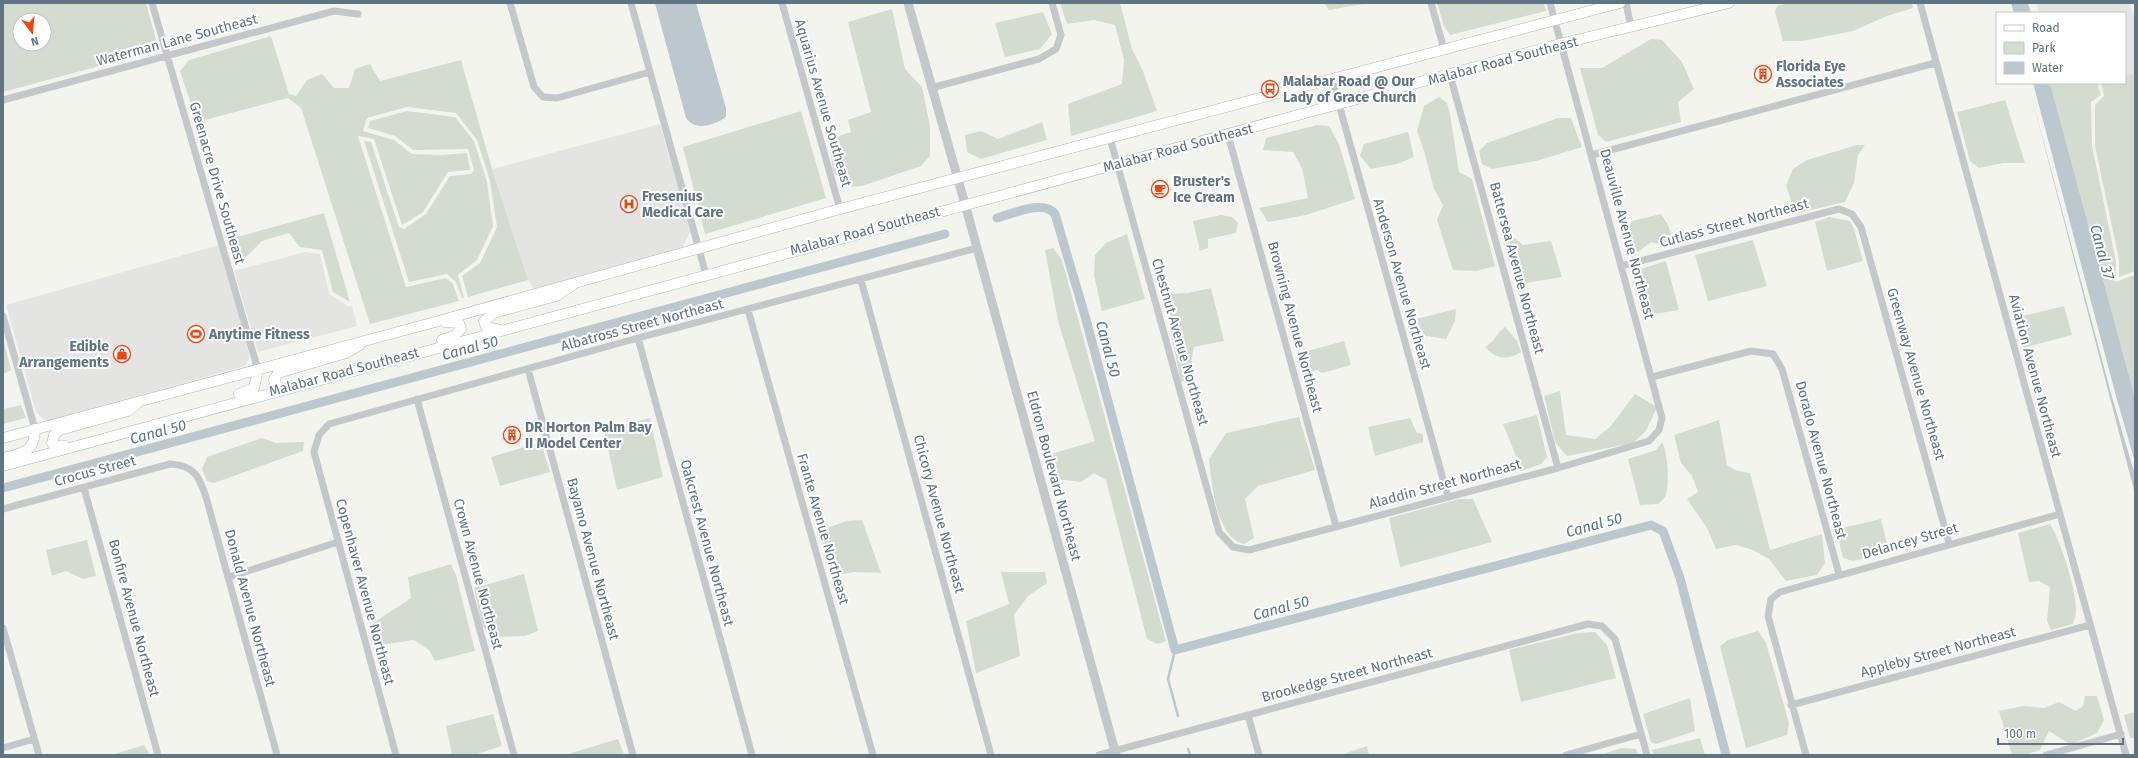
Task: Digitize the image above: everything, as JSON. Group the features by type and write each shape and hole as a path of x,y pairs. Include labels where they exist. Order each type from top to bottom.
{"main road":[{"name":"Malabar Road Southeast","path":"3,438 258,370 367,339 435,322 840,210 1620,3"},
{"name":"Malabar Road Southeast","path":"3,466 70,446 965,204 1117,165 1560,44 1729,3"},
{"path":"500,330 486,327 484,321 494,313 556,296 576,282"},
{"path":"373,365 390,354 454,336 461,329 459,323 435,322"},
{"path":"277,386 274,380 278,373 346,353 367,339"},
{"path":"258,370 261,377 269,384 289,387"},
{"path":"143,427 165,414 249,391 254,388 257,383 258,370"},
{"path":"70,446 54,446 52,440 60,430 128,411 141,400"},
{"path":"3,458 29,448 34,443 35,429"}],"street":[{"name":"Greenacre Drive Southeast","path":"152,3 258,370"},
{"path":"510,3 534,87 543,97 557,98 650,72"},
{"path":"632,3 706,275"},
{"name":"Aquarius Avenue Southeast","path":"782,3 840,210"},
{"name":"Eldron Boulevard Northeast","path":"908,3 965,204 1115,753"},
{"path":"931,88 1039,59 1056,49 1061,35 1052,3"},
{"path":"1431,3 1444,49"},
{"name":"Deauville Avenue Northeast","path":"1550,3 1652,377 1662,418 1659,430"},
{"path":"1626,3 1632,27"},
{"name":"Aviation Avenue Northeast","path":"1920,3 1935,63 2126,755"},
{"name":"Waterman Lane Southeast","path":"3,100 334,11 358,14"},
{"path":"1592,155 1935,63"},
{"name":"Battersea Avenue Northeast","path":"1450,75 1558,468"},
{"name":"Anderson Avenue Northeast","path":"1332,79 1448,497"},
{"name":"Browning Avenue Northeast","path":"1228,135 1336,526"},
{"name":"Chestnut Avenue Northeast","path":"1110,138 1219,532 1233,547"},
{"name":"Cutlass Street Northeast","path":"1621,266 1839,209 1852,214"},
{"name":"Greenway Avenue Northeast","path":"1852,214 1861,226 1949,544"},
{"name":"Albatross Street Northeast","path":"319,435 330,424 417,399 638,338 977,248"},
{"name":"Chicory Avenue Northeast","path":"861,280 991,755"},
{"name":"Frante Avenue Northeast","path":"748,310 873,755"},
{"path":"3,316 35,429"},
{"name":"Oakcrest Avenue Northeast","path":"638,338 752,755"},
{"name":"Dorado Avenue Northeast","path":"1652,377 1751,351 1773,354 1782,369 1839,574"},
{"name":"Bayamo Avenue Northeast","path":"528,369 632,755"},
{"name":"Crown Avenue Northeast","path":"417,399 514,755"},
{"name":"Aladdin Street Northeast","path":"1233,547 1249,550 1558,468 1649,441 1659,430"},
{"name":"Copenhaver Avenue Northeast","path":"319,435 314,452 396,755"},
{"name":"Crocus Street","path":"3,510 170,464 186,466 192,470"},
{"name":"Donald Avenue Northeast","path":"192,470 201,481 229,577 277,755"},
{"name":"Bonfire Avenue Northeast","path":"84,488 158,755"},
{"name":"Delancey Street","path":"1792,705 1768,616 1771,599 1780,592 1839,574 2060,514"},
{"path":"229,577 338,542"},
{"name":"Brookedge Street Northeast","path":"1099,755 1115,753 1248,715 1588,624 1602,626 1615,639 1642,734"},
{"name":"Appleby Street Northeast","path":"1792,705 2090,625"},
{"path":"3,629 39,755"},
{"path":"1792,705 1806,755"},
{"path":"1248,715 1259,755"},
{"path":"1566,755 1642,734 1647,755"},
{"path":"2046,755 2120,734"},
{"path":"3,748 34,739"}],"shaded area":[{"path":"2036,3 2130,3 2135,21 2135,73 2126,76 2126,12 2039,12"},
{"path":"660,124 670,160 674,166 690,232 682,249 535,291 528,280 492,169"},
{"path":"219,245 249,352 249,359 245,366 46,421 36,412 6,305"},
{"path":"305,252 320,254 329,294 348,306 352,306 357,326 258,352 234,271"}],"green space":[{"path":"3,3 146,3 159,50 3,92"},
{"path":"1060,3 1120,3 1132,49 1143,71 1157,111 1071,136 1068,104 1122,84 1124,60 1115,25 1094,20 1067,24"},
{"path":"1324,3 1369,3 1329,10"},
{"path":"1437,3 1544,3 1546,11 1450,35 1444,26"},
{"path":"1788,3 1912,3 1913,8 1887,16 1853,31 1802,41 1783,41 1775,12 1777,6"},
{"path":"892,9 905,69 922,87 930,126 930,156 921,166 862,186 848,187 833,171 829,141 831,138 851,132 848,120 871,112 848,22"},
{"path":"1043,12 1052,34 1040,49 1005,57 995,23"},
{"path":"271,36 289,94 296,96 307,80 322,74 334,88 349,88 355,69 370,64 380,81 461,60 492,169 528,280 468,297 462,276 480,263 497,227 490,181 477,140 456,113 407,107 367,118 363,131 394,140 412,154 442,155 467,153 470,170 448,172 423,212 402,225 374,139 358,136 406,287 446,278 453,284 459,301 370,324 301,108 288,98 197,122 180,71 189,60"},
{"path":"1651,39 1662,40 1682,62 1694,89 1678,102 1681,122 1606,142 1598,135 1580,68 1602,68"},
{"path":"2135,73 2135,271 2119,277 2119,260 2095,146 2095,105 2104,96 2101,84 2126,84 2126,76"},
{"path":"2050,84 2097,84 2101,95 2091,102 2092,146 2116,261 2115,282 2135,275 2135,398"},
{"path":"1439,97 1447,103 1459,172 1472,179 1495,266 1477,271 1453,270 1437,220 1443,205 1434,189 1417,131 1424,106"},
{"path":"2005,100 2025,163 2003,163 1979,168 1970,161 1957,112"},
{"path":"407,111 455,117 474,141 487,182 493,226 477,260 458,275 464,298 462,298 456,282 447,274 409,282 364,141 371,142 399,227 404,229 426,214 450,176 471,174 474,170 468,149 413,150 395,136 368,128 370,121"},
{"path":"801,111 826,198 705,234 683,147"},
{"path":"1558,118 1571,118 1582,147 1536,161 1492,169 1482,164 1479,151 1487,143"},
{"path":"1042,122 1047,140 981,159 967,152 965,135 981,131 998,139"},
{"path":"1317,125 1329,126 1339,144 1355,199 1306,215 1268,222 1259,208 1308,198 1302,168 1293,152 1263,150 1266,138"},
{"path":"1408,132 1414,157 1397,164 1371,169 1360,156 1364,144"},
{"path":"1857,145 1865,145 1858,155 1854,183 1845,202 1798,213 1794,210 1786,185 1793,169 1807,160"},
{"path":"324,213 350,302 333,292 322,250 300,247 289,233 262,241 244,259 230,239"},
{"path":"1661,214 1668,225 1674,242 1662,245 1651,242 1638,252 1629,248 1629,228 1632,221"},
{"path":"1221,215 1232,217 1238,223 1236,233 1208,239 1208,248 1200,251 1193,221"},
{"path":"1829,217 1850,221 1854,229 1863,261 1827,271 1815,222"},
{"path":"1127,234 1145,299 1102,311 1094,275 1095,255 1106,243"},
{"path":"1511,235 1523,245 1551,241 1562,277 1520,284 1515,281 1502,238"},
{"path":"1753,240 1767,286 1708,301 1695,255"},
{"path":"1053,248 1062,260 1166,641 1158,644 1147,639 1106,480 1094,473 1081,482 1057,479 1044,456 1095,441 1058,321 1045,250"},
{"path":"1666,261 1679,310 1649,315 1639,293 1639,275 1641,269"},
{"path":"1211,288 1224,341 1194,347 1188,379 1181,382 1170,329 1170,294 1188,293"},
{"path":"2064,306 2072,335 2023,348 2014,318"},
{"path":"1456,309 1455,321 1446,339 1409,333 1408,321"},
{"path":"1505,327 1517,341 1521,352 1506,358 1493,354 1485,347 1492,342"},
{"path":"3,339 11,370 3,374"},
{"path":"1344,341 1351,365 1322,373 1317,370 1303,374 1297,354"},
{"path":"1560,391 1566,435 1595,439 1610,427 1635,394 1657,407 1646,431 1633,443 1567,456 1555,442 1544,396"},
{"path":"21,405 26,418 3,424 3,409"},
{"path":"1537,415 1547,457 1541,464 1522,471 1503,424"},
{"path":"1299,417 1315,470 1258,486 1245,499 1254,538 1244,544 1234,539 1227,531 1221,520 1214,495 1209,459 1226,433"},
{"path":"650,418 663,477 617,490 604,430"},
{"path":"1410,418 1417,433 1423,434 1423,442 1375,456 1368,427"},
{"path":"1719,420 1727,465 1735,470 1750,473 1770,550 1822,534 1825,563 1817,575 1786,581 1769,559 1753,550 1736,545 1716,549 1707,528 1687,499 1698,492 1692,476 1681,463 1674,435"},
{"path":"262,438 276,443 304,442 303,451 214,483 207,481 202,469 207,457"},
{"path":"541,442 550,472 500,486 491,457"},
{"path":"1662,442 1666,453 1668,470 1667,492 1663,500 1658,504 1640,505 1628,459 1656,450"},
{"path":"1459,499 1473,499 1492,542 1400,567 1389,518"},
{"path":"1881,519 1889,552 1853,561 1843,558 1837,533 1838,529"},
{"path":"862,520 881,573 854,572 834,576 826,558 821,530 847,521"},
{"path":"2050,524 2059,542 2068,567 2076,603 2076,612 2073,624 2051,630 2047,621 2050,587 2039,581 2029,582 2018,533"},
{"path":"87,540 96,576 83,579 66,571 52,576 46,550"},
{"path":"451,564 456,575 475,651 435,661 429,650 414,640 373,646 372,624 411,598 408,577"},
{"path":"1001,572 1045,572 1047,583 1028,596 1014,615 1020,656 976,673 966,621 1009,604"},
{"path":"524,574 538,631 525,636 492,637 482,626 474,588"},
{"path":"1758,631 1766,643 1789,723 1787,735 1746,748 1720,646 1728,640"},
{"path":"1595,632 1607,645 1616,678 1521,702 1509,650 1578,633"},
{"path":"2085,696 2097,696 2104,720 2097,733 2071,745 2049,731 2040,750 2024,755 2012,755 1999,711 2023,706 2044,708 2059,702 2076,711 2083,706"},
{"path":"1690,698 1695,731 1656,744 1651,742 1643,714"},
{"path":"2135,712 2135,738 2130,738 2124,715"},
{"path":"493,714 502,746 474,755 452,755 446,726"},
{"path":"1700,738 1705,755 1653,755 1652,750"},
{"path":"618,739 624,755 571,755 571,753"},
{"path":"144,745 150,755 111,755"},
{"path":"1367,746 1369,755 1341,755"},
{"path":"1622,748 1636,749 1638,755 1599,755"}],"water":[{"path":"655,3 696,3 726,108 726,117 721,120 711,125 700,126 695,125 686,118"},
{"path":"2011,3 2028,3 2031,12 2014,12"},
{"path":"2028,84 2112,397 2135,475 2135,494"},
{"path":"2033,84 2050,84 2135,398 2135,462"}],"waterway":[{"name":"Canal 50","path":"997,218 1019,211 1036,208 1050,210 1055,214 1085,316 1175,650 1651,525 1663,531 1680,578 1726,755"},
{"name":"Canal 50","path":"3,488 945,234"},
{"path":"1175,650 1168,679 1178,716"},
{"path":"1188,749 1190,755"}],"place":[{"name":"Florida Eye Associates","path":"1763,74"},
{"name":"Malabar Road @ Our Lady of Grace Church","path":"1270,89"},
{"name":"Bruster's Ice Cream","path":"1160,189"},
{"name":"Fresenius Medical Care","path":"629,204"},
{"name":"Anytime Fitness","path":"196,334"},
{"name":"Edible Arrangements","path":"122,354"},
{"name":"DR Horton Palm Bay II Model Center","path":"512,435"}],"water label":[{"name":"Canal 37","path":"2102,252"}]}
